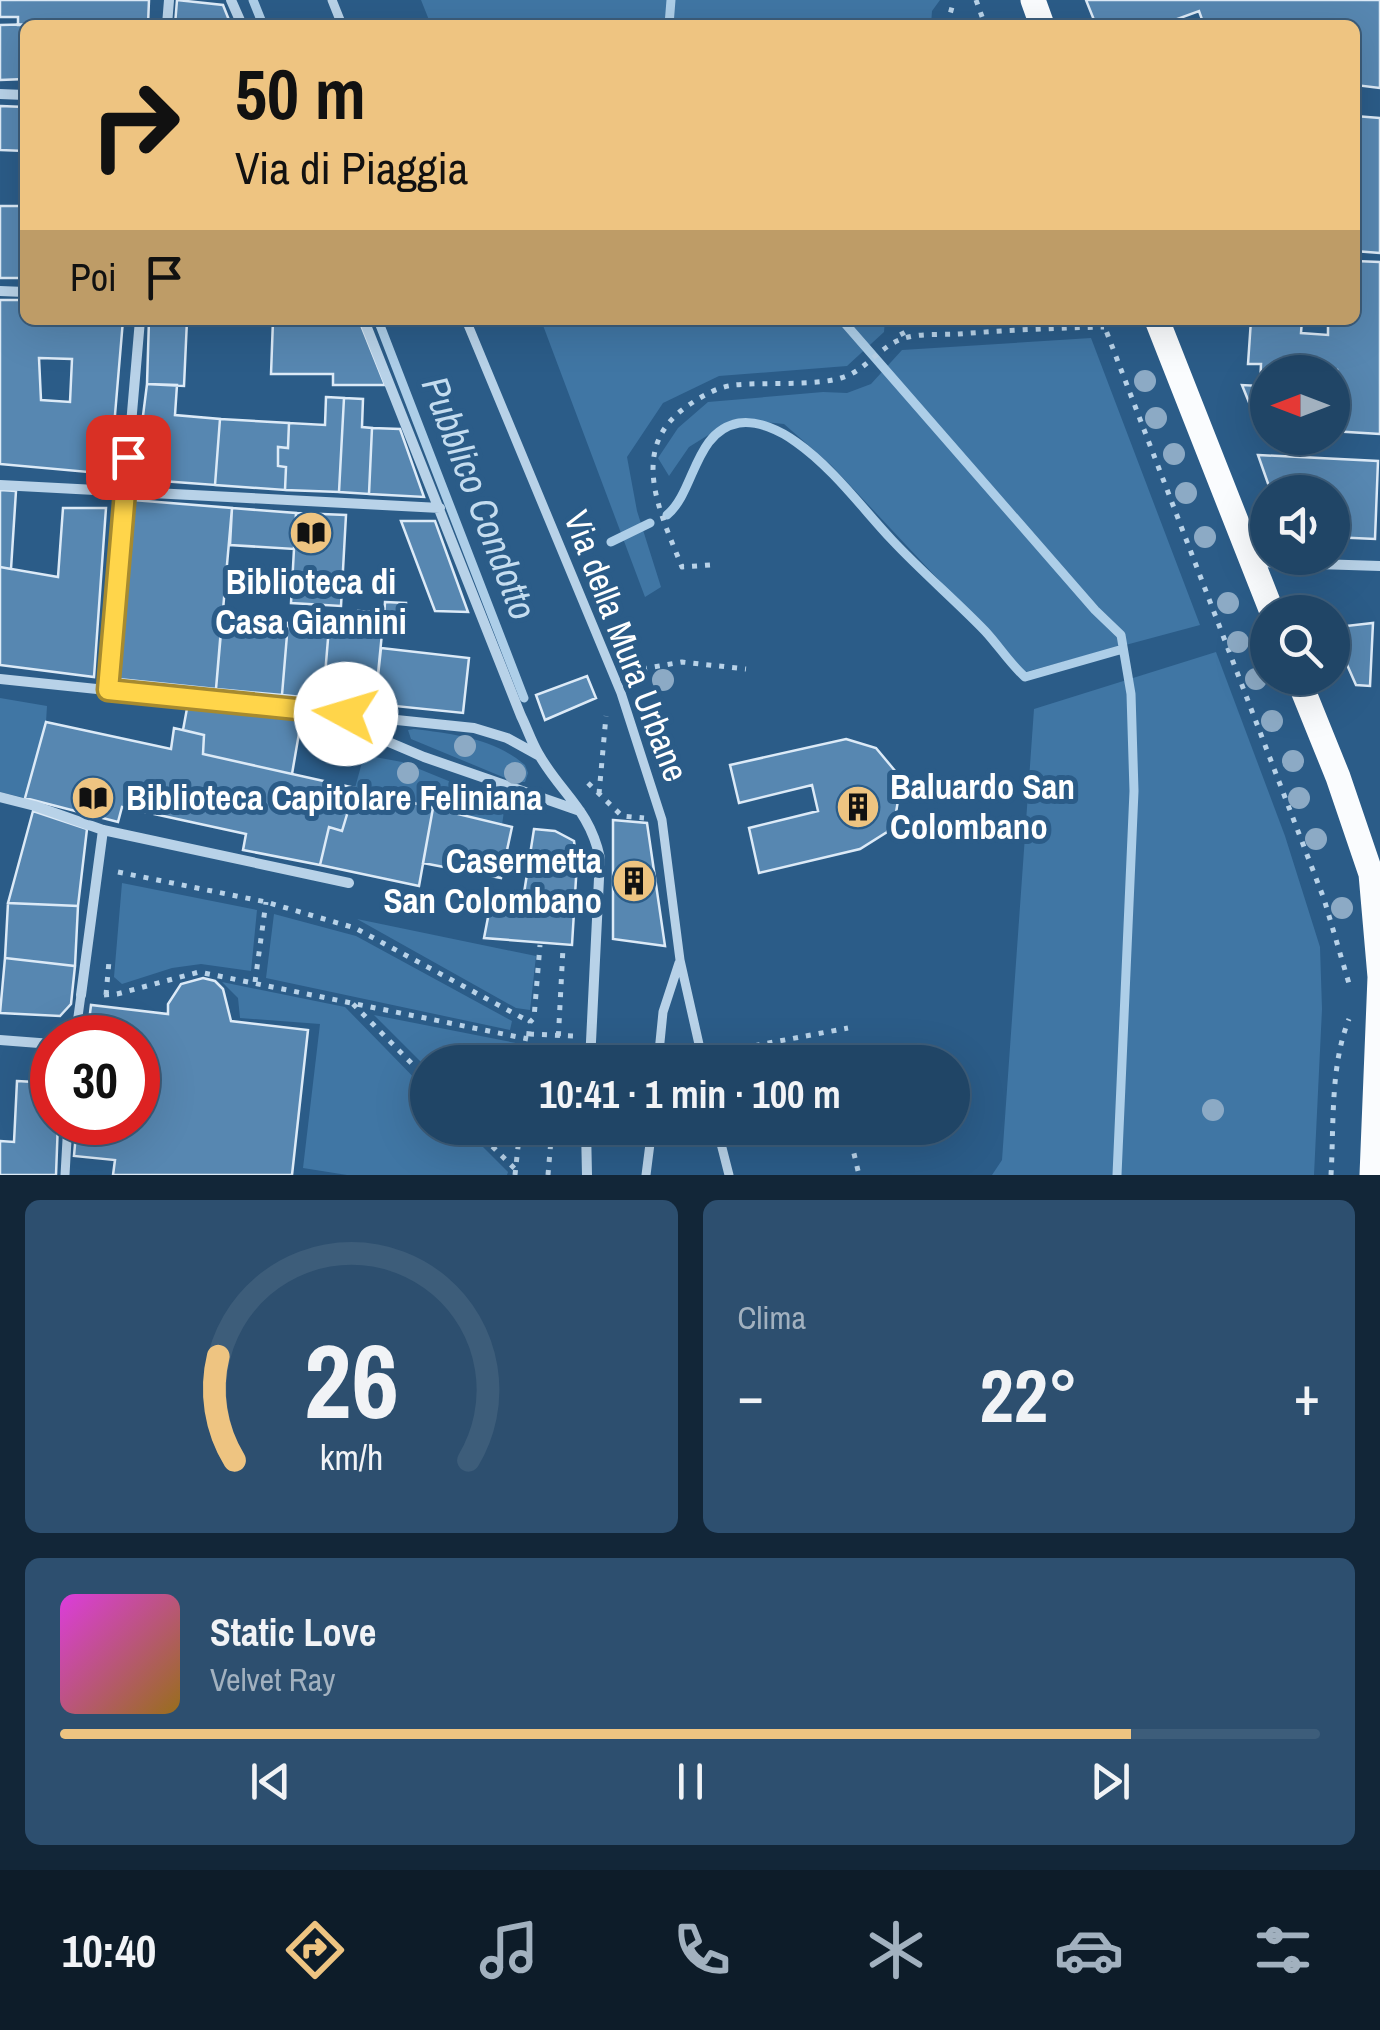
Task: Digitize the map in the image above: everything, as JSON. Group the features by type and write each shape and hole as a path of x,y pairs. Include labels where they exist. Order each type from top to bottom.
{"main road":[{"path":"1159,325 1250,559"},
{"path":"1306,695 1371,839 1380,977 1372,1175"}],"street":[{"path":"108,690 140,325"},
{"path":"366,325 539,756 583,812 595,834 600,858 591,1045"},
{"name":"Via della Mura Urbane","path":"468,325 621,693 662,820 680,960 698,1045"},
{"path":"0,485 440,508"},
{"path":"1350,565 1380,566"},
{"path":"0,678 474,728 507,738 539,756"},
{"path":"314,711 424,757 583,812"},
{"path":"0,798 103,830 350,883"},
{"path":"81,1015 87,995 103,830"},
{"path":"659,1045 662,1012 680,960"},
{"path":"0,1040 30,1042"},
{"path":"64,1175 66,1145"},
{"path":"586,1145 587,1175"},
{"path":"646,1175 650,1145"},
{"path":"721,1145 729,1175"}],"path":[{"path":"898,325 906,338"},
{"path":"710,565 682,567 657,504 651,470 656,446 672,417 698,398 728,386 842,378 906,338 1089,325"},
{"path":"1103,325 1300,834 1340,953"},
{"path":"1110,344 1119,340"},
{"path":"642,670 682,662 746,669"},
{"path":"599,794 607,710 621,693"},
{"path":"587,782 622,816 662,820"},
{"path":"115,889 117,872 266,902 354,928 530,1022"},
{"path":"255,982 266,902"},
{"path":"527,1045 534,1018 540,945"},
{"path":"558,1045 563,948"},
{"path":"106,995 109,960"},
{"path":"87,995 106,995 189,972 528,1037 549,1036"},
{"path":"351,1002 410,1062"},
{"path":"1331,1175 1338,1063 1349,1019"},
{"path":"758,1045 848,1028"},
{"path":"490,1145 516,1172"},
{"path":"516,1172 518,1145"},
{"path":"548,1175 551,1145"},
{"path":"852,1145 859,1175"}],"shaded area":[{"path":"421,0 940,0 931,20 429,20"},
{"path":"543,325 885,325 884,332 847,366 719,376 663,403 627,457 637,511 661,587 645,597"},
{"path":"1091,338 1200,625 1025,672 831,465 784,424 734,419 689,447 669,476 658,458 678,428 708,402 847,393 871,384 902,350"},
{"path":"1216,652 1285,836 1320,947 1322,1009 1314,1175 992,1175 1002,1160 1034,709"},
{"path":"0,698 47,706 25,798 0,792"},
{"path":"408,730 458,735 500,749 525,765 525,782 515,782 411,739"},
{"path":"364,755 402,762 505,804 502,825 355,788"},
{"path":"122,883 257,910 251,971 201,964 172,968 122,984 114,977"},
{"path":"274,914 356,936 512,1021 510,1030 266,978"},
{"path":"357,919 536,956 530,1010 516,1008"},
{"path":"222,982 345,1007 410,1074 410,1145 481,1145 507,1175 347,1175 303,1168 320,1024 240,1018 238,998"},
{"path":"374,1015 521,1044 410,1045 410,1051"}],"building":[{"path":"0,0 149,0 148,20 20,20 18,25 18,17 0,17"},
{"path":"177,0 223,5 229,20 175,20"},
{"path":"1086,0 1380,0 1380,88 1360,86 1360,20 1202,20 1199,11 1175,20 1094,20"},
{"path":"20,24 20,79 0,80 0,25"},
{"path":"0,106 20,107 20,151 0,150"},
{"path":"1360,116 1380,118 1380,253 1360,251"},
{"path":"0,206 20,206 20,278 0,278"},
{"path":"1360,261 1380,262 1380,434 1350,432 1350,355 1250,355 1248,364 1251,325 1302,325 1301,333 1328,335 1328,325 1360,325"},
{"path":"0,300 20,300 20,325 123,325 110,474 0,464","holes":["39,358 72,359 70,402 41,400"]},
{"path":"149,325 187,325 184,386 147,384"},
{"path":"273,325 361,325 385,385 333,385 333,374 271,374"},
{"path":"147,384 177,385 175,415 220,419 215,485 135,479"},
{"path":"1242,385 1250,385 1250,405"},
{"path":"326,397 344,398 339,492 285,490 286,467 278,466 278,447 288,448 289,423 325,425"},
{"path":"344,398 363,399 362,427 372,428 369,494 339,492"},
{"path":"220,419 289,423 288,448 278,447 278,466 286,467 285,490 215,485"},
{"path":"372,428 400,429 424,497 369,494"},
{"path":"1258,455 1378,461 1375,539 1350,538 1350,475 1265,475"},
{"path":"0,490 16,491 11,569 0,567"},
{"path":"133,500 232,508 216,689 118,679"},
{"path":"63,508 106,508 94,677 0,665 0,567 58,577"},
{"path":"232,508 296,513 294,549 230,545"},
{"path":"296,513 346,515 341,606 291,603"},
{"path":"401,521 435,521 468,612 435,611"},
{"path":"385,602 406,603 404,636 383,635"},
{"path":"358,611 384,613 375,704 323,699 329,627 355,629"},
{"path":"222,617 288,623 282,695 216,689"},
{"path":"288,623 329,627 323,699 282,695"},
{"path":"1373,623 1370,686 1356,685 1350,671 1350,626"},
{"path":"381,648 469,658 463,713 375,704"},
{"path":"587,676 596,698 545,720 536,695"},
{"path":"188,703 302,716 292,774 203,754 204,735 183,730"},
{"path":"46,722 171,749 174,728 204,735 203,754 355,788 342,831 329,827 320,865 243,850 246,834 122,807 118,822 25,798"},
{"name":"Baluardo San Colombano","path":"846,739 876,748 896,772 900,788 895,819 887,832 860,849 759,873 749,828 818,811 812,785 739,803 730,765"},
{"path":"355,788 433,808 419,886 320,865 329,827 342,831"},
{"path":"433,808 512,827 501,878 423,863"},
{"path":"33,811 87,829 78,906 8,903"},
{"name":"Casermetta San Colombano","path":"613,820 647,823 665,946 613,939"},
{"path":"534,829 555,831 574,841 577,862 572,945 484,938 491,902 522,906"},
{"path":"8,903 78,906 75,966 5,958"},
{"path":"5,958 75,966 71,1004 61,1015 0,1013"},
{"path":"203,978 215,981 223,989 231,1021 308,1030 292,1175 113,1175 115,1160 74,1156 75,1145 160,1145 160,1015 90,1015 91,1005 168,1014 168,1004 181,984"},
{"path":"17,1081 30,1082 30,1145 57,1145 56,1175 0,1175 0,1141 14,1142"}],"waterway":[{"name":"Pubblico Condotto","path":"253,0 261,20"},
{"path":"669,20 671,0"},
{"name":"Pubblico Condotto","path":"380,325 524,698"},
{"path":"846,325 1121,635 1131,694 1134,791 1117,1175"},
{"path":"667,515 713,438 724,428 739,423 761,425 810,452 1025,677 1123,649"},
{"path":"611,542 650,523"}],"place":[{"name":"Biblioteca di Casa Giannini","path":"311,533"},
{"name":"Biblioteca Capitolare Feliniana","path":"93,798"},
{"name":"Baluardo San Colombano","path":"858,807"},
{"name":"Casermetta San Colombano","path":"634,881"}],"route":[{"path":"128,457 108,690 346,714"}]}
